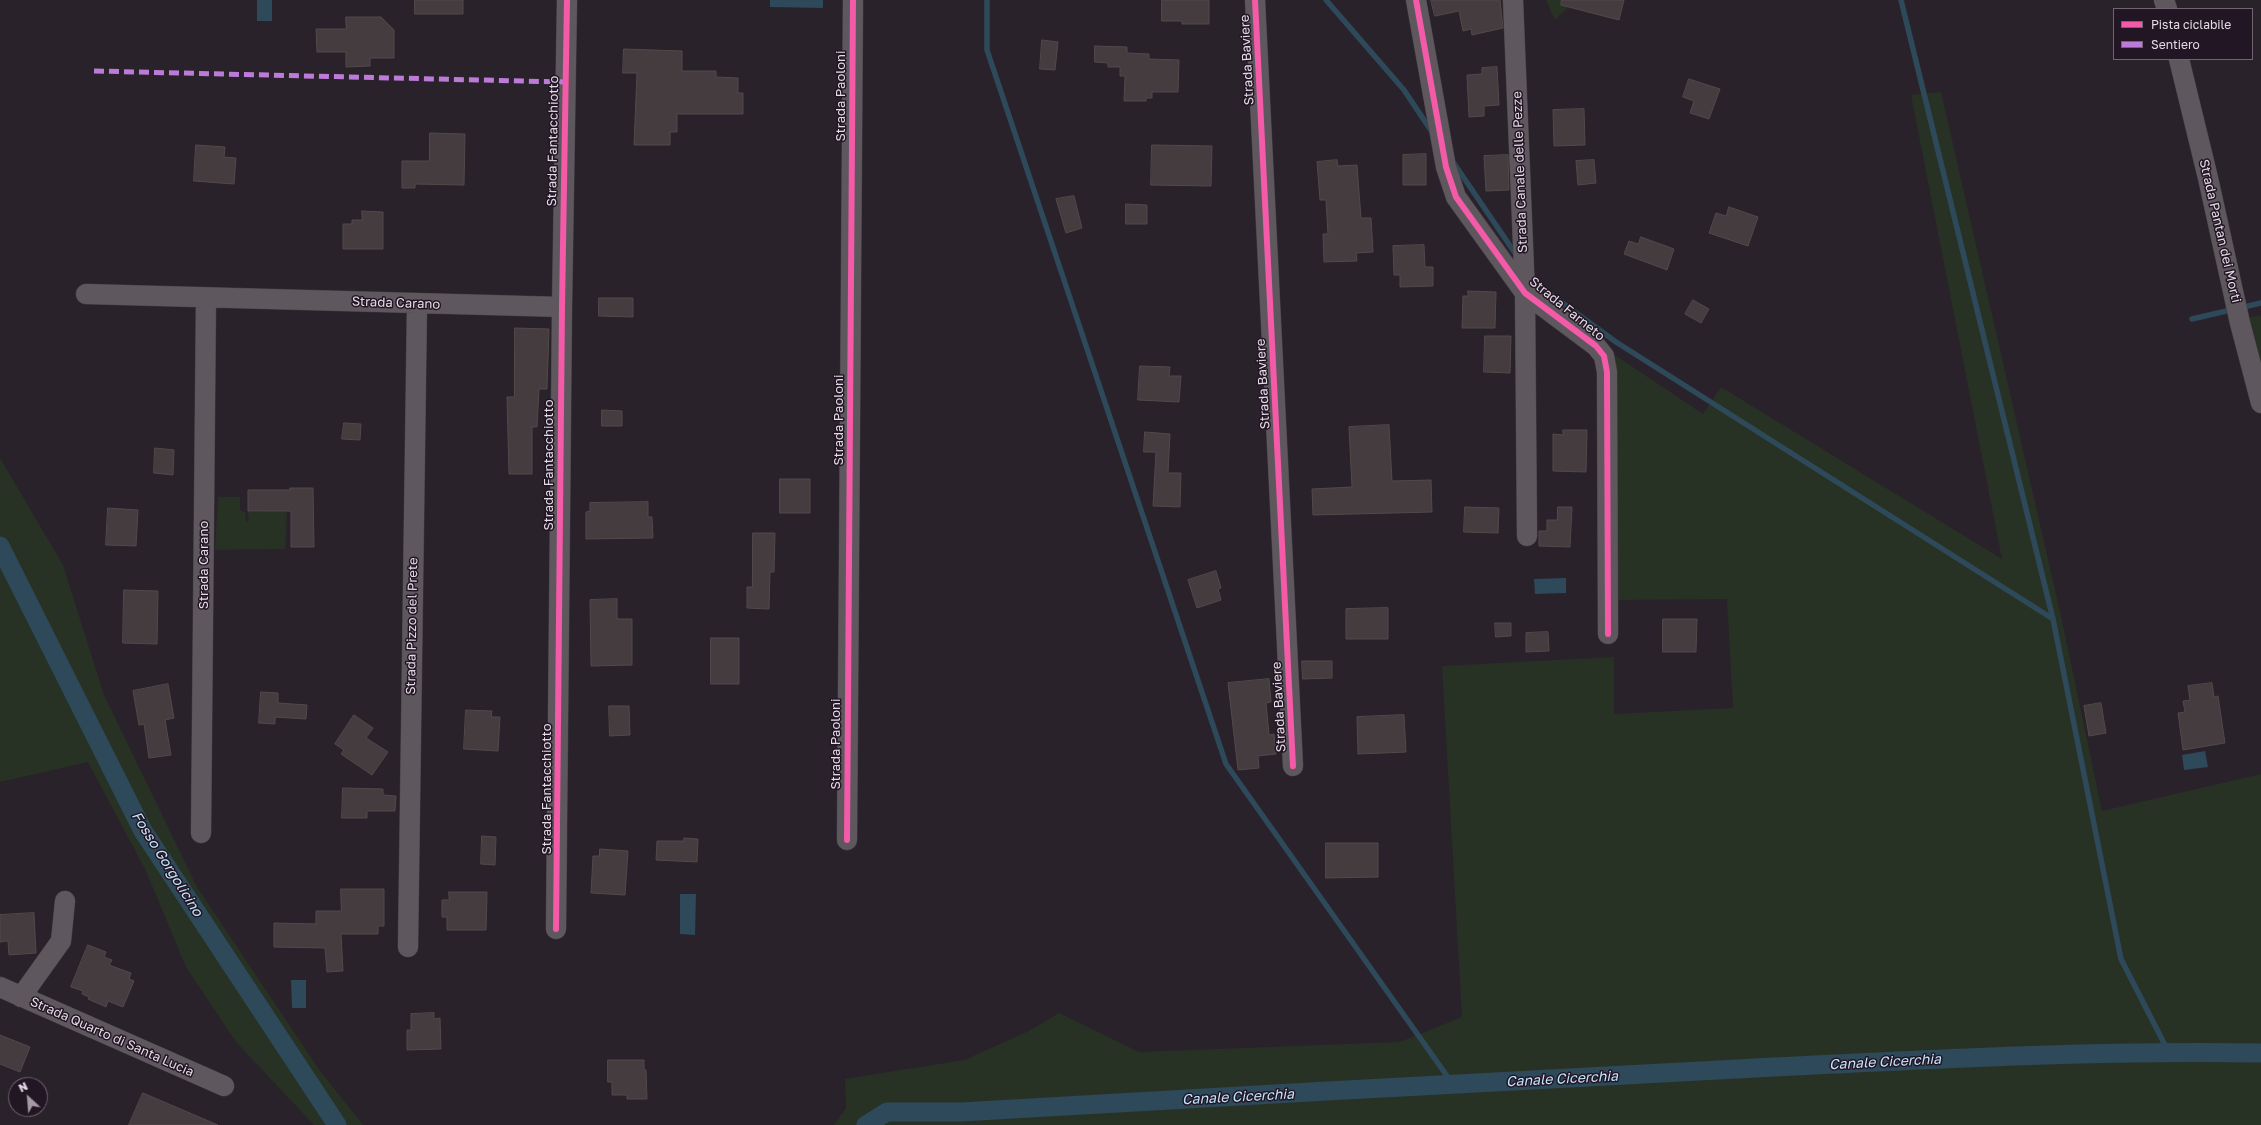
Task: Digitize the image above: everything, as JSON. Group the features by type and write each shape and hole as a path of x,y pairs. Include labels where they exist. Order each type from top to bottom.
{"street":[{"name":"Strada Fantacchiotto","path":"556,929 562,307 567,0"},
{"name":"Strada Paoloni","path":"846,840 853,0"},
{"name":"Strada Baviere","path":"1255,0 1293,766"},
{"name":"Strada Farneto","path":"1416,0 1444,158 1451,186 1459,203 1525,293 1592,342 1604,356 1606,364 1608,634"},
{"name":"Strada Canale delle Pezze","path":"1513,0 1524,248 1527,536"},
{"name":"Strada Pantan dei Morti","path":"2179,60 2240,323 2261,403"},
{"name":"Strada Carano","path":"86,294 562,307"},
{"name":"Strada Carano","path":"201,833 206,298"},
{"name":"Strada Pizzo del Prete","path":"408,947 417,304"},
{"path":"21,997 61,941 65,901"},
{"name":"Strada Quarto di Santa Lucia","path":"0,987 224,1086"}],"green space":[{"path":"1546,0 1572,0 1572,3 1555,20"},
{"path":"1941,92 2061,616 2102,811 2261,774 2261,1125 834,1125 846,1108 845,1079 964,1060 1029,1031 1059,1013 1139,1052 1400,1042 1462,1017 1442,666 1614,657 1614,714 1733,708 1727,599 1618,600 1615,355 1703,414 1721,387 2002,559 1911,95"},
{"path":"2261,316 2261,364 2247,317"},
{"path":"0,458 63,565 104,695 197,887 320,1071 363,1125 314,1125 236,1042 186,967 146,871 88,762 0,782"},
{"path":"218,497 240,497 240,510 245,512 246,522 249,521 248,512 287,511 285,549 215,550"}],"water":[{"path":"257,0 272,0 272,21 257,21"},
{"path":"770,0 823,0 823,8 770,7"},
{"path":"1566,578 1566,593 1535,594 1534,579"},
{"path":"2205,751 2208,767 2184,770 2182,755"},
{"path":"680,894 696,894 695,935 680,934"},
{"path":"291,980 306,980 306,1008 292,1008"}],"building":[{"path":"415,0 463,0 463,14 415,14"},
{"path":"1162,0 1209,0 1209,24 1182,24 1182,21 1162,21"},
{"path":"1431,0 1500,0 1503,28 1472,35 1471,29 1463,31 1459,11 1435,16"},
{"path":"1562,0 1624,0 1619,20 1561,5"},
{"path":"346,17 381,17 394,30 394,58 370,58 370,66 346,67 346,52 317,52 316,29 346,29"},
{"path":"1042,40 1058,42 1055,70 1040,69"},
{"path":"1095,46 1127,47 1127,53 1149,54 1149,59 1179,60 1178,92 1152,92 1152,98 1146,98 1146,101 1124,101 1125,76 1120,76 1120,67 1108,67 1108,63 1095,62"},
{"path":"624,49 682,51 682,71 716,71 716,77 738,78 738,93 743,93 743,114 677,114 677,132 670,132 670,145 634,145 637,73 623,73"},
{"path":"1497,67 1499,105 1484,106 1484,116 1469,117 1467,75 1482,74 1482,68"},
{"path":"1689,79 1720,89 1709,119 1690,113 1694,101 1683,97"},
{"path":"1584,109 1585,145 1554,146 1553,110"},
{"path":"430,133 465,134 464,185 415,184 415,188 402,188 402,161 429,161"},
{"path":"196,145 225,147 224,157 236,158 234,184 194,181"},
{"path":"1152,145 1212,146 1211,186 1151,185"},
{"path":"1426,154 1426,185 1403,185 1403,155"},
{"path":"1508,155 1509,190 1486,191 1484,156"},
{"path":"1337,160 1338,166 1357,165 1361,218 1371,218 1373,252 1356,253 1357,261 1324,262 1323,234 1328,234 1326,200 1320,200 1317,162"},
{"path":"1594,160 1596,183 1578,185 1576,161"},
{"path":"1074,196 1082,228 1066,233 1056,199"},
{"path":"1126,204 1147,205 1147,224 1126,224"},
{"path":"1729,207 1758,217 1748,246 1709,233 1716,213 1726,216"},
{"path":"362,211 383,212 383,249 343,249 343,224 352,224 352,220 362,220"},
{"path":"1641,237 1674,249 1667,270 1624,254 1629,241 1638,244"},
{"path":"1424,245 1425,267 1433,267 1433,286 1400,287 1400,275 1394,275 1393,246"},
{"path":"1468,291 1496,292 1495,328 1462,328 1463,296 1468,296"},
{"path":"599,298 633,298 633,317 599,316"},
{"path":"1693,300 1709,309 1701,323 1685,314"},
{"path":"515,328 549,329 547,389 539,389 537,427 532,427 532,474 509,474 507,397 514,397"},
{"path":"1485,336 1511,336 1510,373 1484,372"},
{"path":"1140,366 1170,367 1169,376 1181,376 1179,402 1138,400"},
{"path":"602,410 622,411 622,426 602,426"},
{"path":"344,423 361,424 360,440 342,439"},
{"path":"1389,425 1392,481 1431,480 1432,512 1313,515 1312,489 1352,487 1349,427"},
{"path":"1563,430 1587,430 1586,472 1553,471 1553,434 1563,435"},
{"path":"1145,432 1170,434 1168,473 1181,473 1180,507 1153,506 1156,452 1144,452"},
{"path":"155,448 174,450 173,475 154,473"},
{"path":"780,479 810,479 810,513 780,513"},
{"path":"290,488 313,488 314,547 291,547 291,511 248,511 248,490 290,490"},
{"path":"648,502 648,517 652,517 653,538 586,539 586,512 590,511 590,503"},
{"path":"1465,507 1499,508 1498,533 1464,532"},
{"path":"1558,507 1572,507 1570,547 1539,546 1539,531 1547,531 1547,520 1557,520"},
{"path":"108,508 138,510 136,546 106,545"},
{"path":"753,533 775,533 774,572 770,572 769,609 747,608 747,587 752,587"},
{"path":"1216,571 1221,588 1218,589 1221,600 1197,608 1188,580"},
{"path":"124,590 158,591 157,644 123,643"},
{"path":"617,599 617,619 632,619 632,665 591,666 590,600"},
{"path":"1388,608 1388,639 1346,639 1346,609"},
{"path":"1663,619 1697,619 1696,652 1663,652"},
{"path":"1495,623 1511,623 1511,636 1496,637"},
{"path":"1548,632 1549,651 1526,652 1526,633"},
{"path":"711,638 739,638 739,684 711,684"},
{"path":"1302,661 1332,661 1332,678 1303,679"},
{"path":"1269,679 1271,702 1266,703 1269,735 1274,734 1276,754 1258,756 1259,768 1238,770 1228,683"},
{"path":"2212,683 2214,697 2218,696 2225,743 2183,750 2178,713 2185,712 2183,701 2190,700 2188,686"},
{"path":"168,684 174,718 165,720 171,755 149,758 144,724 139,725 133,691"},
{"path":"261,692 278,693 278,703 307,705 306,719 275,717 275,724 259,723"},
{"path":"2101,703 2106,733 2089,736 2084,706"},
{"path":"609,706 629,706 630,735 610,736"},
{"path":"466,710 492,711 491,717 500,717 498,751 464,749"},
{"path":"354,715 373,728 366,738 388,752 372,775 341,754 344,750 335,744"},
{"path":"1404,715 1406,752 1358,754 1357,717"},
{"path":"343,788 383,789 383,795 396,796 395,811 367,811 367,818 342,818"},
{"path":"482,836 496,837 495,865 481,864"},
{"path":"684,838 698,839 697,862 656,860 657,841 684,841"},
{"path":"1326,843 1378,843 1378,877 1326,878"},
{"path":"600,849 628,851 625,895 591,893 593,856 599,856"},
{"path":"341,889 384,889 384,926 378,926 378,934 341,934 343,971 327,972 325,948 274,947 274,923 316,924 316,911 341,911"},
{"path":"449,892 487,892 486,930 447,930 447,917 442,917 442,900 449,900"},
{"path":"34,913 36,953 9,955 8,941 0,942 0,915"},
{"path":"88,945 106,952 104,957 112,960 109,965 131,973 129,979 134,981 123,1007 108,1001 106,1007 88,999 89,997 82,994 83,991 71,987"},
{"path":"434,1013 434,1019 440,1018 441,1049 407,1050 407,1030 411,1030 411,1014"},
{"path":"0,1035 30,1047 20,1072 0,1064"},
{"path":"608,1060 644,1060 644,1070 646,1070 647,1099 627,1099 627,1095 612,1095 612,1082 608,1082"},
{"path":"143,1093 218,1125 129,1125"}],"waterway":[{"path":"987,0 987,50 1226,764 1452,1083"},
{"path":"1326,0 1404,90 1432,132"},
{"path":"1901,0 2053,619 2121,959 2168,1051"},
{"path":"1453,162 1517,256"},
{"path":"1531,276 1535,283 1616,342 2053,619"},
{"path":"2192,319 2261,303"},
{"name":"Fosso Gorgolicino","path":"0,546 143,831 337,1125"},
{"name":"Canale Cicerchia","path":"866,1125 887,1112 961,1112 1434,1085 1922,1060 2125,1053 2261,1053"}],"marked path":[{"path":"94,71 565,82"}],"cycle path":[{"path":"556,929 562,307 567,0"},
{"path":"847,840 853,0"},
{"path":"1255,0 1293,766"},
{"path":"1416,0 1446,167 1456,197 1525,293 1596,346 1604,356 1607,372 1608,634"}]}
